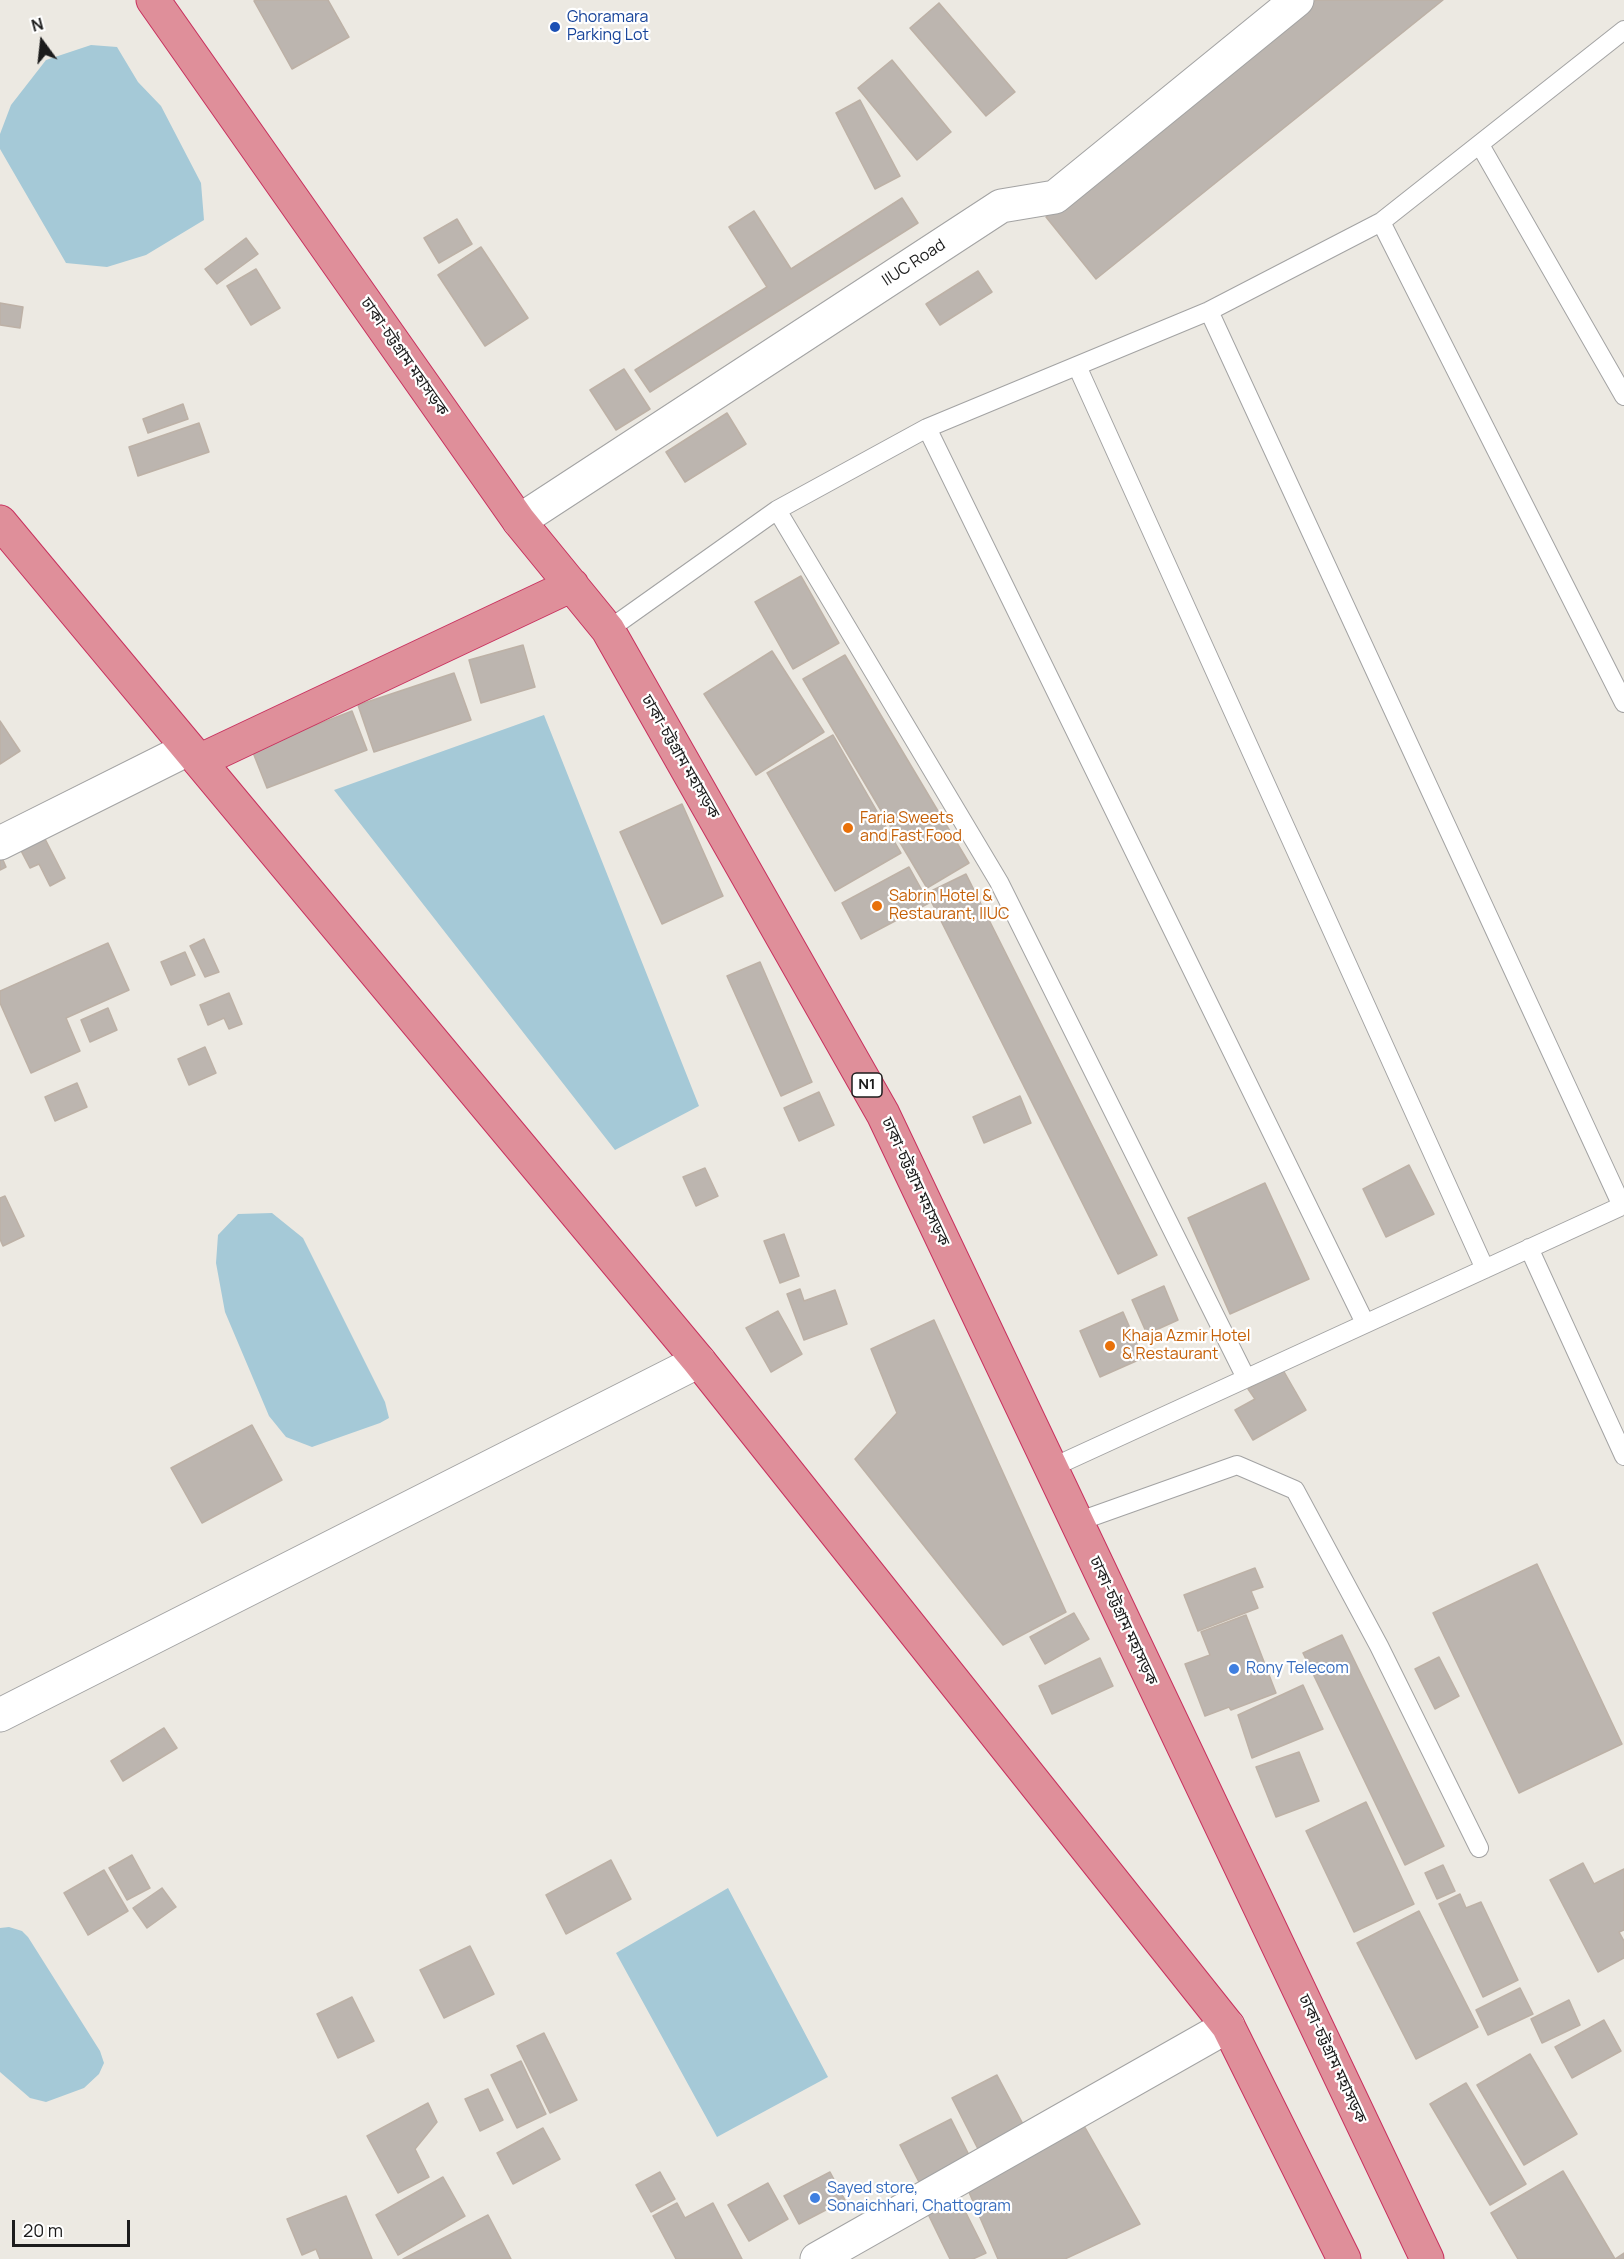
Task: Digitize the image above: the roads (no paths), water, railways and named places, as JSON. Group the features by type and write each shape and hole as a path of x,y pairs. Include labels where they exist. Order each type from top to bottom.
{"highway":[{"name":"ঢাকা-চট্টগ্রাম মহাসড়ক","path":"153,0 519,521 608,630 883,1114 1427,2259"},
{"path":"0,522 699,1361 1228,2026 1344,2259"},
{"path":"194,755 572,585"}],"street":[{"name":"IIUC Road","path":"519,521 1001,206 1055,197 1297,0"},
{"path":"0,843 194,755"},
{"path":"0,1715 699,1361"},
{"path":"817,2259 1228,2026"}],"lane":[{"path":"608,630 777,510 927,428 1209,311 1381,222 1624,30"},
{"path":"1480,145 1624,396"},
{"path":"1381,222 1624,702"},
{"path":"1051,1468 1623,1205 1209,311"},
{"path":"1077,366 1485,1269"},
{"path":"927,428 1365,1323"},
{"path":"777,510 999,882 1246,1378"},
{"path":"1529,1248 1624,1456"},
{"path":"1077,1522 1237,1465 1295,1490 1379,1646 1479,1848"}],"water":[{"path":"91,45 117,47 138,82 161,106 201,183 204,220 146,255 107,267 66,263 0,149 0,134 11,105 46,60"},
{"path":"544,715 699,1106 615,1150 334,790"},
{"path":"272,1213 303,1238 385,1402 389,1418 312,1447 286,1437 269,1416 225,1312 216,1263 218,1235 238,1214"},
{"path":"728,1888 828,2077 717,2137 616,1953"},
{"path":"9,1927 22,1931 28,1937 100,2051 104,2063 99,2074 84,2088 46,2102 30,2098 0,2072 0,1928"}],"place":[{"name":"Ghoramara Parking Lot","path":"555,27"},
{"name":"Faria Sweets and Fast Food","path":"848,828"},
{"name":"Sabrin Hotel & Restaurant, IIUC","path":"877,906"},
{"name":"Khaja Azmir Hotel & Restaurant","path":"1110,1346"},
{"name":"Rony Telecom","path":"1234,1669"},
{"name":"Sayed store, Sonaichhari, Chattogram","path":"815,2198"}]}
